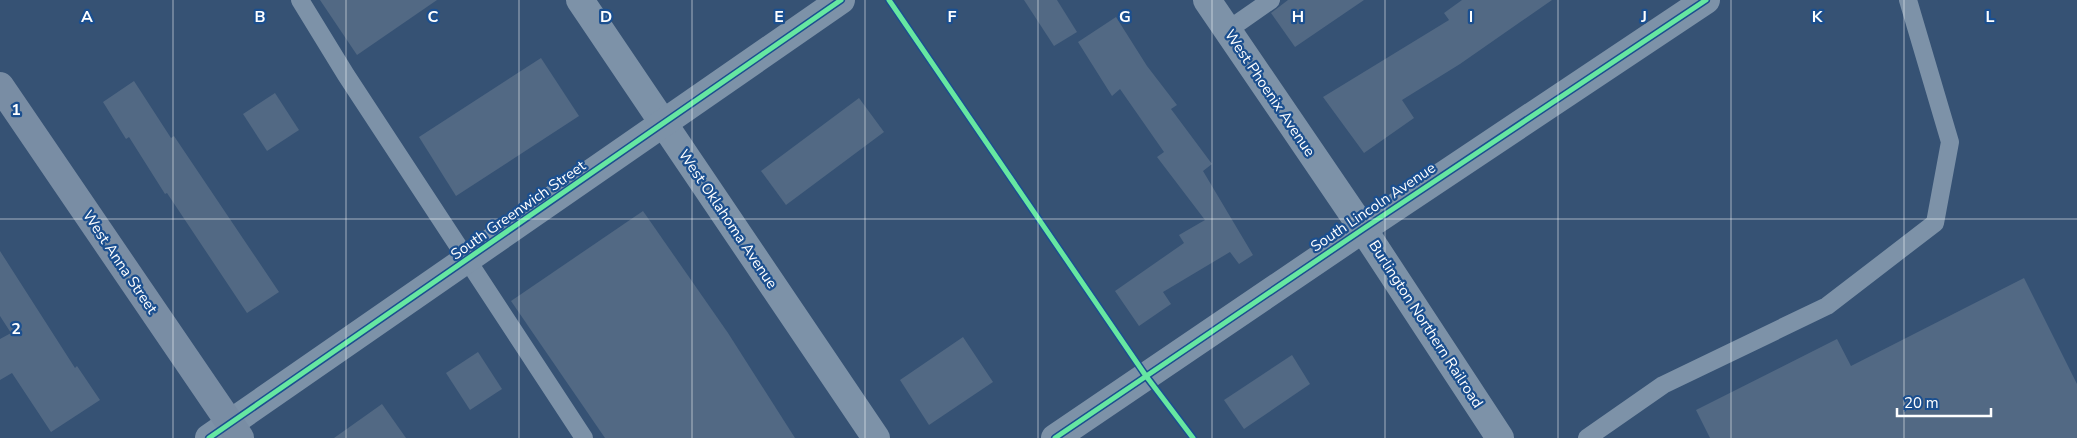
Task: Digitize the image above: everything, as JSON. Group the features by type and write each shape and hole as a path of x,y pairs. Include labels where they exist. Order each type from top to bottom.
{"main road":[{"name":"West Anna Street","path":"0,86 226,433"}],"street":[{"name":"West Oklahoma Avenue","path":"580,0 876,438"},
{"name":"South Greenwich Street","path":"226,433 467,260 840,0"},
{"name":"West Phoenix Avenue","path":"1207,0 1334,186"},
{"name":"South Lincoln Avenue","path":"1056,438 1363,229 1706,0"},
{"name":"Burlington Northern Railroad","path":"1334,186 1500,438"}],"lane":[{"path":"300,0 584,438"},
{"path":"1228,30 1271,0"},
{"path":"1587,438 1663,385 1827,306 1935,223 1950,142 1908,0"}],"building":[{"path":"320,0 437,0 357,55"},
{"path":"1024,0 1057,0 1077,32 1054,46"},
{"path":"1288,0 1364,0 1295,47 1271,13"},
{"path":"1462,0 1552,0 1460,64 1402,100 1414,118 1364,153 1323,97 1449,20 1444,13"},
{"path":"1116,17 1147,66 1177,105 1171,109 1212,164 1203,171 1253,255 1239,264 1230,252 1163,292 1171,304 1139,326 1115,291 1184,243 1179,235 1205,220 1157,157 1164,152 1120,89 1112,96 1078,42"},
{"path":"541,58 579,116 456,196 419,137"},
{"path":"134,81 171,138 174,136 279,292 247,313 167,193 165,194 129,137 126,139 103,102"},
{"path":"275,93 299,130 267,151 243,114"},
{"path":"859,98 884,132 786,205 761,171"},
{"path":"643,211 728,333 795,438 605,438 511,301"},
{"path":"0,251 75,368 77,366 100,400 51,432 12,373 0,380 0,339 11,333 0,316"},
{"path":"2024,278 2077,384 2077,438 1710,438 1696,410 1837,339 1851,366"},
{"path":"963,337 993,382 929,425 900,380"},
{"path":"478,352 502,389 470,410 446,373"},
{"path":"1292,355 1310,384 1244,429 1224,400"},
{"path":"382,404 406,438 334,438"}],"cycle path":[{"path":"209,438 841,0"},
{"path":"889,0 1146,376 1193,438"},
{"path":"1055,438 1706,0"}]}
